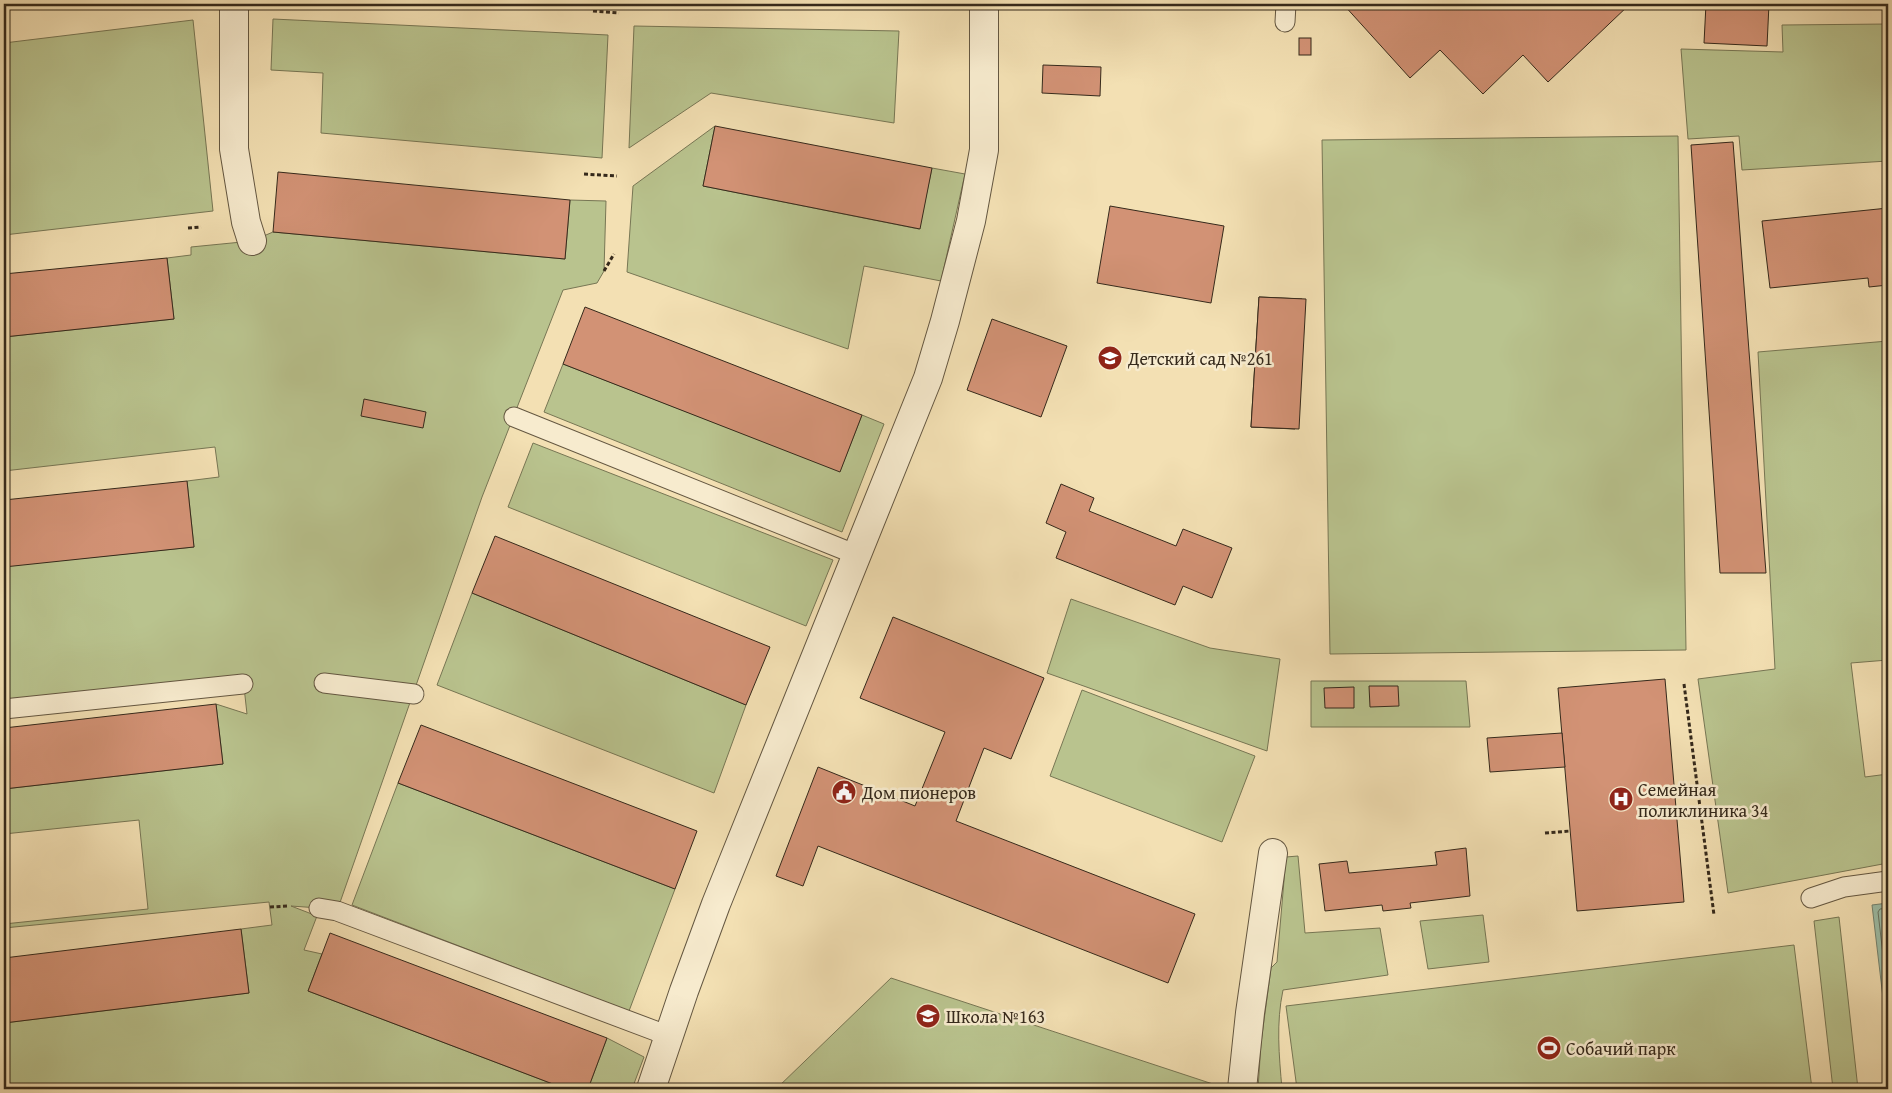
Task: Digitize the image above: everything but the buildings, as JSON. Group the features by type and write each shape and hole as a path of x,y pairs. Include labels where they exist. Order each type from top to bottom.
{"street":[{"path":"234,4 234,150 246,222 252,241"},
{"path":"652,1089 684,991 713,913 928,378 971,221 984,150 984,4"},
{"path":"1242,1089 1250,1013 1272,853"}],"lane":[{"path":"514,417 857,555"},
{"path":"324,682 414,694"},
{"path":"4,709 243,684"},
{"path":"1811,898 1844,887 1888,881"},
{"path":"319,908 337,911 669,1036"}],"path":[{"path":"593,11 619,13"},
{"path":"584,174 616,176"},
{"path":"188,228 201,227"},
{"path":"604,271 614,254"},
{"path":"1684,684 1714,915"},
{"path":"1545,833 1570,831"},
{"path":"270,907 289,906"}],"shaded area":[{"path":"273,19 608,35 602,158 321,133 323,73 271,70"},
{"path":"193,20 213,211 4,235 4,43"},
{"path":"1888,24 1888,161 1742,170 1739,136 1688,139 1681,49 1783,52 1782,25"},
{"path":"634,26 899,31 894,123 711,93 629,148"},
{"path":"715,126 703,186 919,229 932,168 965,174 941,281 864,266 848,349 627,272 633,186"},
{"path":"1678,136 1686,650 1330,654 1322,140"},
{"path":"570,200 606,201 604,271 597,283 563,290 482,497 337,911 291,906 317,916 304,950 322,954 308,991 566,1089 4,1089 4,1023 249,993 241,929 272,925 269,902 4,928 4,924 148,909 139,820 4,834 4,789 223,764 216,704 247,714 243,678 4,704 4,566 194,547 187,481 219,477 215,447 4,471 4,337 174,319 167,258 191,255 191,247 252,241 273,232 565,259"},
{"path":"1888,341 1888,660 1851,663 1865,777 1888,774 1888,863 1728,893 1698,679 1775,669 1758,352"},
{"path":"563,364 840,471 862,415 884,424 842,532 544,412"},
{"path":"533,443 833,560 806,626 508,507"},
{"path":"472,593 746,705 714,793 437,685"},
{"path":"1071,599 1210,648 1280,659 1267,751 1047,673"},
{"path":"1311,681 1466,681 1470,727 1311,727"},
{"path":"1082,690 1255,756 1222,842 1050,776"},
{"path":"398,783 675,889 629,1011 352,905"},
{"path":"1298,856 1305,933 1380,928 1388,975 1283,990 1279,1027 1282,1089 1258,1089 1261,1043 1271,968 1277,962 1286,857"},
{"path":"1483,915 1489,962 1428,969 1420,921"},
{"path":"1839,917 1858,1089 1833,1089 1814,921"},
{"name":"Собачий парк","path":"1794,945 1812,1089 1297,1089 1286,1006"},
{"name":"Школа №163","path":"891,978 1228,1089 776,1089"},
{"path":"607,1038 644,1057 632,1089 588,1089"}],"water":[{"path":"1888,903 1888,1040 1872,905"}],"place":[{"name":"Детский сад №261","path":"1110,358"},
{"name":"Дом пионеров","path":"844,792"},
{"name":"Семейная поликлиника 34","path":"1621,799"},
{"name":"Школа №163","path":"928,1016"},
{"name":"Собачий парк","path":"1549,1048"}]}
